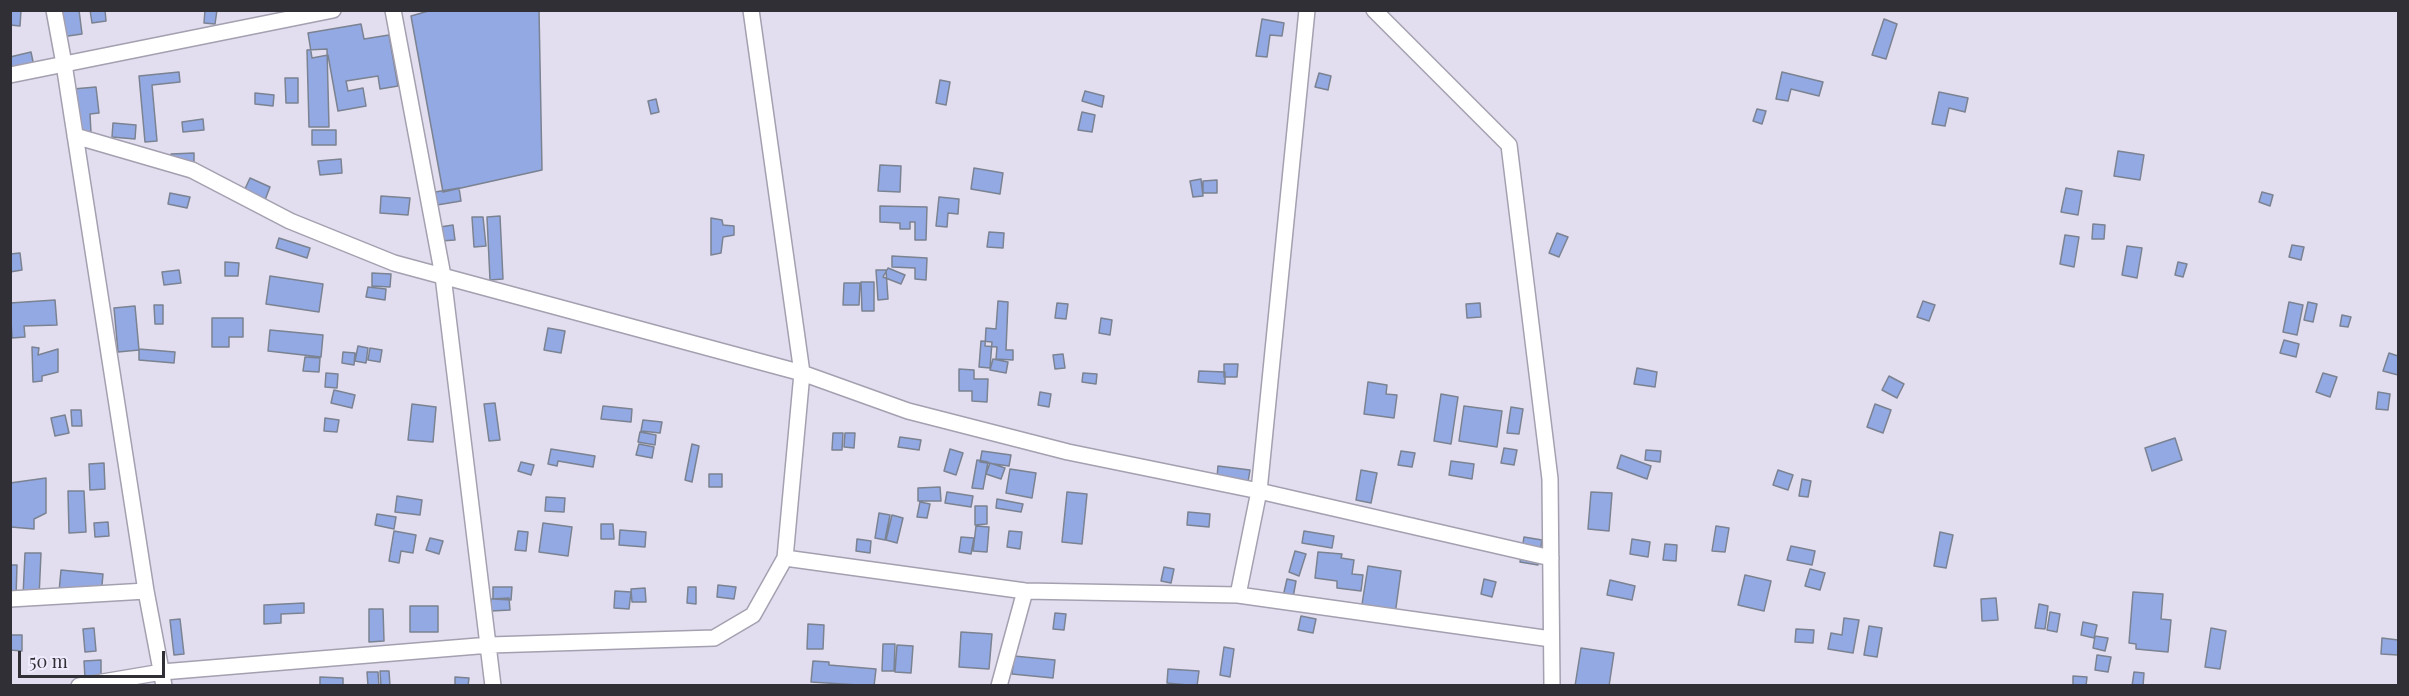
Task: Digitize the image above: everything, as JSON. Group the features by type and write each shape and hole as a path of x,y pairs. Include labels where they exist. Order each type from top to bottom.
{"street":[{"path":"54,10 146,591 163,679"},
{"path":"10,75 333,10"},
{"path":"393,10 443,276 490,645 493,686"},
{"path":"79,686 490,645 714,638 753,615 785,558 802,373 751,10"},
{"path":"1238,595 1259,491 1306,10"},
{"path":"1374,10 1509,145 1550,479 1552,686"},
{"path":"75,136 192,170 290,221 394,263 802,373 908,411 1068,452 1259,491 1551,558"},
{"path":"785,558 1025,591 1238,595 1551,639"},
{"path":"10,599 146,591"},
{"path":"999,686 1025,591"}],"building":[{"path":"10,10 21,10 20,26 10,25"},
{"path":"57,10 79,10 82,34 61,37"},
{"path":"90,10 105,10 106,21 92,23"},
{"path":"205,10 217,10 215,24 204,23"},
{"path":"432,10 539,10 542,170 443,192 411,16"},
{"path":"1262,19 1284,23 1282,36 1270,35 1267,57 1256,56"},
{"path":"1884,19 1897,24 1886,59 1872,55"},
{"path":"361,24 364,39 389,35 398,86 380,89 378,76 346,81 348,91 363,88 366,106 338,111 328,55 312,58 308,33"},
{"path":"327,49 329,127 309,127 307,50"},
{"path":"31,52 36,76 10,81 10,57"},
{"path":"179,72 180,82 152,85 157,141 145,142 139,76"},
{"path":"1782,72 1823,82 1819,96 1791,89 1788,101 1776,99"},
{"path":"1319,73 1331,76 1328,90 1315,87"},
{"path":"285,78 298,78 298,103 286,103"},
{"path":"940,80 950,82 946,105 936,103"},
{"path":"96,87 99,113 90,114 91,133 77,135 73,89"},
{"path":"1085,91 1104,96 1102,107 1082,101"},
{"path":"1939,92 1968,98 1965,112 1949,108 1945,126 1932,124"},
{"path":"255,93 274,95 273,106 255,104"},
{"path":"656,99 659,112 651,114 648,101"},
{"path":"1757,109 1766,111 1762,124 1753,121"},
{"path":"1082,112 1095,115 1092,132 1078,130"},
{"path":"203,119 204,130 183,132 182,122"},
{"path":"113,123 136,125 135,139 112,137"},
{"path":"312,130 336,130 336,145 312,145"},
{"path":"2118,151 2144,155 2140,180 2114,176"},
{"path":"194,153 194,170 171,171 171,154"},
{"path":"341,159 342,173 320,175 318,161"},
{"path":"880,165 901,166 900,192 878,191"},
{"path":"974,168 1003,173 1000,194 971,189"},
{"path":"250,178 270,187 265,200 244,191"},
{"path":"1201,179 1203,196 1193,197 1190,181"},
{"path":"1217,180 1217,193 1203,193 1203,181"},
{"path":"459,188 461,201 437,205 435,192"},
{"path":"2066,188 2082,191 2078,215 2061,212"},
{"path":"2262,192 2273,195 2270,206 2259,202"},
{"path":"170,193 190,197 187,208 168,204"},
{"path":"381,196 410,198 408,215 380,213"},
{"path":"939,197 959,199 958,214 948,213 947,227 936,226"},
{"path":"880,206 927,207 926,240 915,240 915,222 910,222 910,229 900,229 900,223 880,222"},
{"path":"500,216 503,279 490,280 487,217"},
{"path":"472,217 483,217 486,246 474,247"},
{"path":"711,218 722,220 723,225 734,226 734,235 723,237 721,253 711,255"},
{"path":"2093,224 2105,225 2104,239 2092,239"},
{"path":"453,225 455,240 441,241 440,227"},
{"path":"989,232 1004,233 1003,248 987,247"},
{"path":"1557,233 1568,237 1559,257 1549,253"},
{"path":"2065,235 2079,237 2074,267 2060,264"},
{"path":"279,238 310,248 307,258 276,248"},
{"path":"2292,245 2304,247 2301,260 2289,257"},
{"path":"2127,246 2142,248 2137,278 2122,275"},
{"path":"20,253 22,270 10,272 10,254"},
{"path":"892,256 927,258 926,280 915,279 915,268 892,267"},
{"path":"225,262 239,263 238,276 225,276"},
{"path":"2178,262 2187,264 2183,277 2175,275"},
{"path":"888,268 905,275 901,284 883,277"},
{"path":"179,270 181,283 164,285 162,272"},
{"path":"876,270 886,270 888,299 878,300"},
{"path":"372,273 391,274 390,287 372,286"},
{"path":"270,276 323,284 319,312 266,304"},
{"path":"861,282 874,282 874,311 862,311"},
{"path":"844,283 860,283 859,305 843,305"},
{"path":"368,287 386,289 385,300 366,297"},
{"path":"55,300 57,325 24,326 25,337 12,338 10,303"},
{"path":"998,301 1008,302 1006,350 1013,350 1013,360 996,359 997,347 985,346 986,328 996,329"},
{"path":"1923,301 1935,305 1929,321 1917,317"},
{"path":"2289,302 2303,305 2297,335 2283,332"},
{"path":"2308,302 2317,304 2313,322 2304,320"},
{"path":"1057,303 1068,304 1066,319 1055,318"},
{"path":"1480,303 1481,317 1467,318 1466,304"},
{"path":"154,305 163,305 163,324 155,324"},
{"path":"135,306 139,350 118,352 114,308"},
{"path":"2342,315 2351,317 2348,327 2340,326"},
{"path":"212,318 243,318 243,337 229,337 229,347 212,347"},
{"path":"1101,318 1112,320 1110,335 1099,333"},
{"path":"548,328 565,331 561,353 544,350"},
{"path":"270,330 323,335 321,357 268,351"},
{"path":"2284,340 2299,344 2296,357 2280,353"},
{"path":"981,341 992,342 990,368 979,367"},
{"path":"358,346 368,348 366,363 355,361"},
{"path":"32,347 39,348 38,355 58,349 58,372 42,376 42,381 33,382"},
{"path":"370,348 382,350 380,362 368,360"},
{"path":"139,349 175,352 174,363 139,360"},
{"path":"343,352 355,353 354,365 342,363"},
{"path":"2389,353 2398,356 2398,375 2383,371"},
{"path":"1063,354 1065,368 1055,369 1053,355"},
{"path":"305,357 320,358 319,372 303,371"},
{"path":"993,359 1008,362 1006,373 990,370"},
{"path":"1224,364 1238,364 1237,377 1224,377"},
{"path":"1637,368 1657,372 1655,387 1634,384"},
{"path":"959,369 974,370 974,379 988,379 987,402 972,401 972,391 959,391"},
{"path":"1199,371 1225,372 1225,384 1198,382"},
{"path":"326,373 338,374 337,388 325,387"},
{"path":"1083,373 1097,374 1096,384 1082,382"},
{"path":"2323,373 2337,377 2330,397 2316,392"},
{"path":"1889,376 1904,384 1897,398 1882,390"},
{"path":"1368,382 1387,385 1386,394 1397,395 1394,418 1364,414"},
{"path":"334,390 355,395 352,408 331,403"},
{"path":"1040,392 1051,394 1049,407 1038,405"},
{"path":"2378,392 2390,394 2388,410 2376,409"},
{"path":"1441,394 1458,397 1451,444 1434,441"},
{"path":"495,403 500,440 489,441 484,404"},
{"path":"412,404 436,407 433,442 408,440"},
{"path":"1875,404 1891,410 1883,433 1867,427"},
{"path":"603,406 632,409 631,422 601,419"},
{"path":"1464,406 1502,411 1497,447 1459,441"},
{"path":"1511,407 1523,409 1519,434 1507,433"},
{"path":"71,410 81,410 82,426 72,426"},
{"path":"65,415 69,433 55,436 51,418"},
{"path":"325,418 339,420 337,432 324,431"},
{"path":"643,420 662,422 660,433 641,431"},
{"path":"640,432 656,435 655,445 638,442"},
{"path":"833,433 843,433 842,450 832,450"},
{"path":"845,433 855,433 854,448 844,447"},
{"path":"900,437 921,440 919,450 898,447"},
{"path":"2175,438 2182,460 2152,471 2145,448"},
{"path":"639,444 654,447 652,458 636,455"},
{"path":"692,444 699,446 692,482 685,480"},
{"path":"1504,448 1517,450 1514,465 1501,463"},
{"path":"551,449 595,456 593,467 558,461 557,466 548,464"},
{"path":"950,449 963,453 956,475 944,471"},
{"path":"1646,450 1661,451 1660,462 1645,460"},
{"path":"982,451 1011,455 1009,466 980,462"},
{"path":"1401,451 1415,453 1412,467 1398,465"},
{"path":"1621,455 1651,466 1647,479 1617,468"},
{"path":"977,460 988,462 983,489 972,488"},
{"path":"1451,461 1474,464 1472,479 1449,475"},
{"path":"521,462 534,465 531,475 518,471"},
{"path":"104,463 105,489 90,490 89,464"},
{"path":"990,463 1005,468 1001,479 986,474"},
{"path":"1218,466 1250,470 1248,482 1217,477"},
{"path":"1010,469 1036,473 1032,498 1006,493"},
{"path":"1361,470 1377,473 1371,503 1356,500"},
{"path":"1778,470 1793,475 1788,490 1773,485"},
{"path":"709,474 722,474 722,487 709,487"},
{"path":"46,478 46,513 34,519 34,529 11,527 10,483"},
{"path":"1802,479 1811,481 1808,497 1799,496"},
{"path":"940,487 941,501 918,501 918,488"},
{"path":"68,491 84,491 86,532 69,533"},
{"path":"947,492 973,496 971,507 945,503"},
{"path":"1067,492 1087,494 1082,544 1062,542"},
{"path":"1591,492 1612,493 1609,531 1588,529"},
{"path":"397,496 422,500 420,515 395,512"},
{"path":"546,497 565,498 564,512 545,511"},
{"path":"997,499 1023,504 1021,512 996,508"},
{"path":"920,502 930,504 927,518 917,517"},
{"path":"975,506 987,506 987,524 975,525"},
{"path":"1188,512 1210,514 1209,527 1187,525"},
{"path":"879,513 890,515 885,540 875,538"},
{"path":"377,514 396,517 394,529 375,525"},
{"path":"892,515 903,518 897,543 886,540"},
{"path":"108,522 109,536 95,537 94,523"},
{"path":"543,523 572,527 568,556 539,552"},
{"path":"601,524 613,524 614,539 601,539"},
{"path":"976,526 989,527 987,552 973,551"},
{"path":"1716,526 1729,528 1725,552 1712,551"},
{"path":"620,530 646,532 645,547 619,545"},
{"path":"394,531 416,535 413,553 401,551 399,563 389,561"},
{"path":"518,531 528,532 526,551 515,550"},
{"path":"1009,531 1022,532 1020,549 1007,547"},
{"path":"1304,531 1334,536 1332,548 1302,543"},
{"path":"1940,532 1953,535 1946,568 1934,566"},
{"path":"961,537 974,538 971,554 959,552"},
{"path":"1524,537 1542,540 1538,565 1520,562"},
{"path":"430,538 443,541 439,554 426,550"},
{"path":"857,539 871,541 870,553 856,551"},
{"path":"1632,539 1650,542 1648,557 1630,554"},
{"path":"1665,544 1677,545 1676,561 1663,560"},
{"path":"1791,546 1815,551 1812,565 1787,560"},
{"path":"1295,551 1306,554 1299,576 1289,572"},
{"path":"1318,552 1342,554 1341,558 1354,560 1352,574 1363,575 1361,591 1337,588 1337,581 1315,578"},
{"path":"25,553 41,553 39,597 23,596"},
{"path":"10,565 17,565 16,597 10,597"},
{"path":"1368,566 1401,571 1394,622 1360,617"},
{"path":"1164,567 1174,569 1171,583 1161,581"},
{"path":"1810,569 1825,573 1820,590 1805,586"},
{"path":"61,570 103,574 101,596 59,592"},
{"path":"1745,575 1771,581 1764,611 1738,605"},
{"path":"1287,579 1296,581 1292,603 1282,601"},
{"path":"1484,579 1496,582 1492,597 1481,594"},
{"path":"1610,580 1635,586 1632,600 1607,595"},
{"path":"718,585 736,587 734,599 717,597"},
{"path":"493,587 512,587 511,600 493,599"},
{"path":"688,587 696,587 696,604 687,603"},
{"path":"645,588 646,602 632,602 631,589"},
{"path":"615,591 631,592 629,609 614,608"},
{"path":"2133,592 2163,594 2161,619 2171,620 2168,652 2136,649 2136,644 2129,643"},
{"path":"509,598 510,610 491,611 491,599"},
{"path":"1996,598 1998,620 1982,621 1981,599"},
{"path":"304,603 304,613 281,614 281,623 264,624 264,605"},
{"path":"2039,604 2048,606 2045,629 2035,628"},
{"path":"410,606 438,606 438,632 410,632"},
{"path":"369,609 383,609 384,641 369,642"},
{"path":"2050,612 2060,614 2057,632 2047,630"},
{"path":"1055,613 1066,614 1064,630 1053,629"},
{"path":"1301,616 1316,619 1313,633 1298,630"},
{"path":"1844,618 1859,620 1853,653 1828,649 1831,633 1842,635"},
{"path":"180,619 184,654 174,655 170,620"},
{"path":"2083,622 2097,625 2094,638 2081,635"},
{"path":"808,624 824,625 823,649 807,649"},
{"path":"1869,626 1882,628 1877,657 1864,655"},
{"path":"94,628 96,651 85,652 83,629"},
{"path":"2211,628 2226,631 2220,669 2205,667"},
{"path":"1796,629 1814,630 1813,643 1795,642"},
{"path":"961,632 992,634 989,669 959,667"},
{"path":"10,635 22,635 22,651 10,650"},
{"path":"2095,636 2108,638 2105,651 2093,648"},
{"path":"2382,638 2398,640 2398,655 2381,654"},
{"path":"883,644 895,644 894,671 882,671"},
{"path":"897,645 913,646 911,673 895,672"},
{"path":"1224,647 1234,649 1230,677 1220,675"},
{"path":"1581,648 1614,653 1609,686 1575,686"},
{"path":"2097,655 2111,657 2108,672 2095,670"},
{"path":"1014,656 1055,660 1053,678 1012,674"},
{"path":"101,660 101,677 85,678 84,661"},
{"path":"813,661 829,662 829,665 876,669 874,686 811,682"},
{"path":"1168,669 1199,671 1197,686 1167,683"},
{"path":"380,671 389,671 390,686 381,686"},
{"path":"367,672 378,672 379,686 368,686"},
{"path":"2134,672 2144,673 2143,686 2132,686"},
{"path":"2073,676 2087,677 2086,686 2073,686"},
{"path":"320,677 343,678 343,686 320,686"},
{"path":"455,677 469,678 468,686 455,686"}]}
